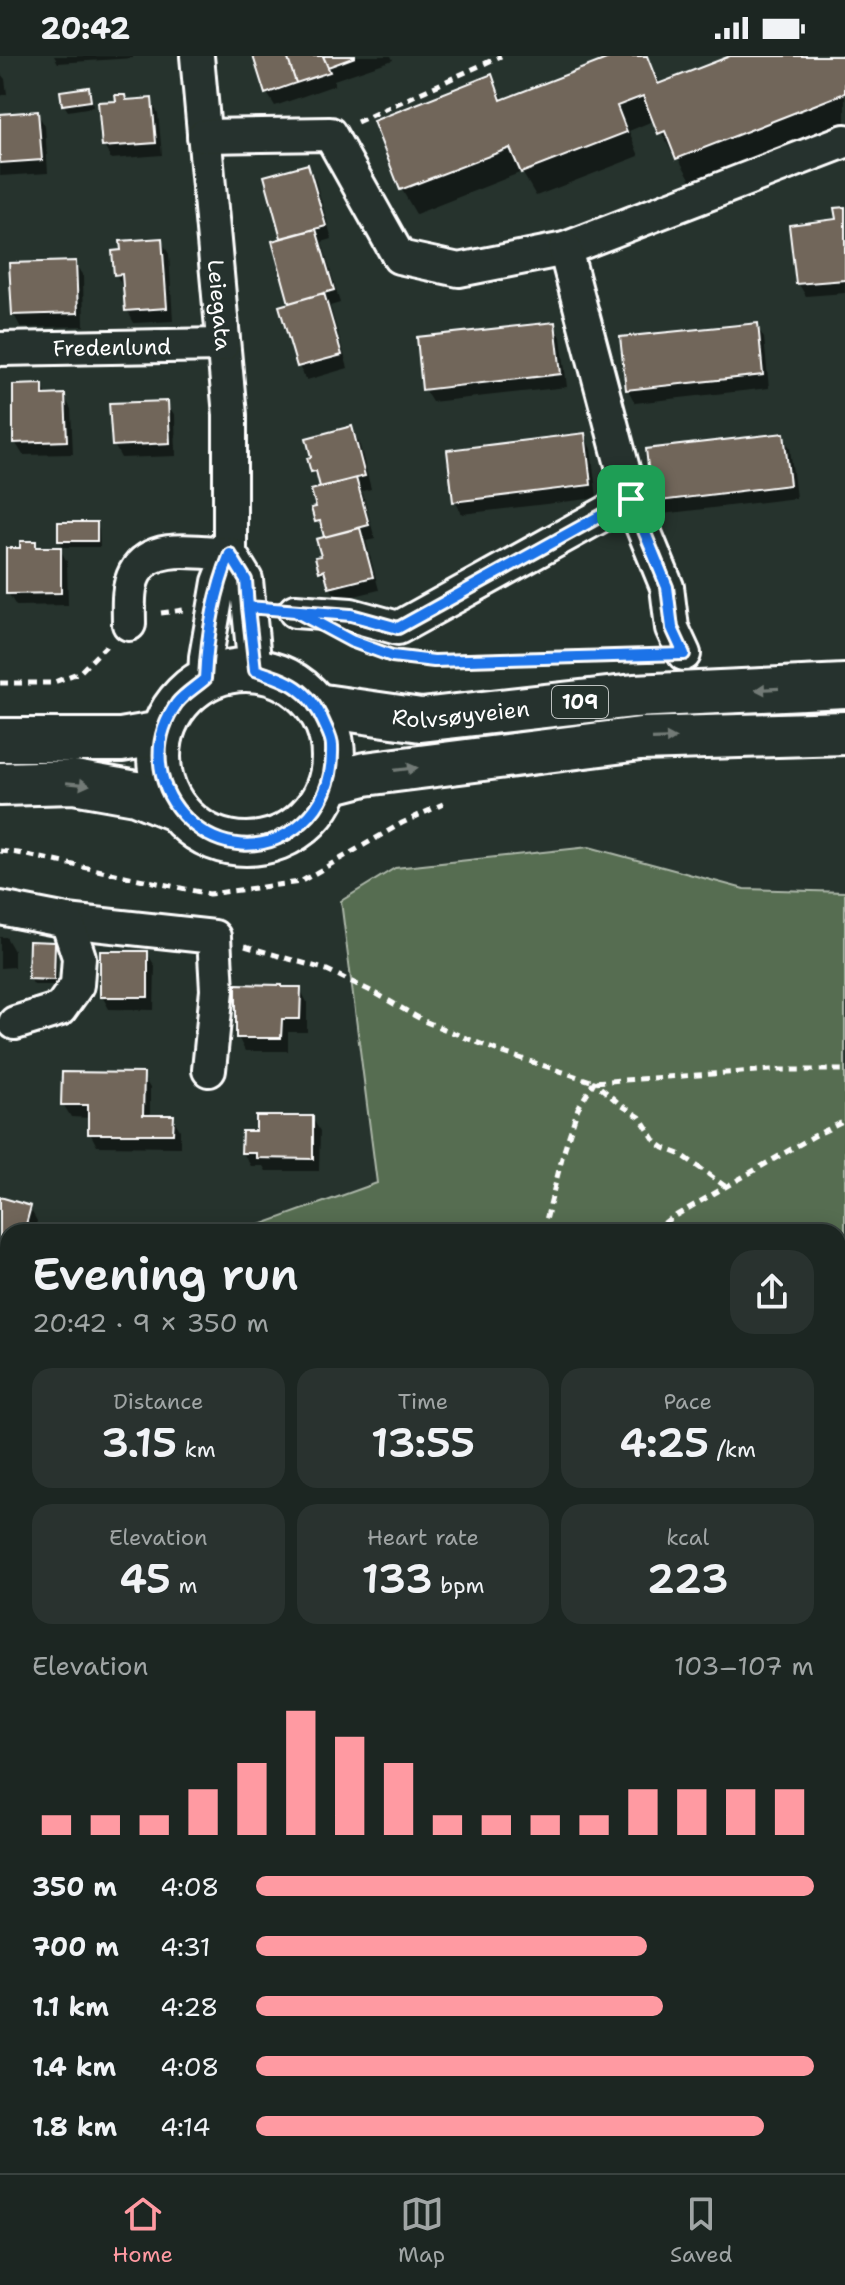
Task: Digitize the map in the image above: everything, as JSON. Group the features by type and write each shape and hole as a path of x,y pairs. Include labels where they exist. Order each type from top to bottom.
{"main road":[{"path":"255,670 289,681 316,705 332,742 330,783 315,811 292,832 262,843 230,843 200,832 177,810 164,786 158,760 162,733 178,702 205,679 229,671 255,670"},
{"name":"Rolvsøyveien","path":"316,705 421,720 634,696 845,686"},
{"path":"0,740 121,740 162,733"},
{"name":"Rolvsøyveien","path":"330,783 365,774 640,739 845,733"},
{"path":"0,784 74,782 136,793 177,810"}],"street":[{"name":"Leiegata","path":"197,56 230,415 230,554 219,582 205,679"},
{"path":"204,136 330,134 399,257 459,270 565,249 845,141"},
{"path":"565,249 631,499 667,587 672,628 684,654"},
{"name":"Fredenlund","path":"0,349 222,345"},
{"path":"295,611 351,615 398,628 631,499"},
{"path":"129,624 130,594 135,573 147,560 162,552 230,554"},
{"name":"Leiegata","path":"230,554 246,580 255,670"},
{"path":"0,908 67,921 214,937 217,990 209,1070"},
{"path":"15,1023 60,1009 77,985 79,957 67,921"}],"path":[{"path":"330,134 501,56"},
{"path":"0,683 52,683 80,672 129,624"},
{"path":"406,658 434,661 684,654"},
{"path":"0,851 209,894 300,882 402,823 452,800"},
{"path":"214,937 327,970 424,1021 501,1052 594,1082 771,1070 845,1070"},
{"path":"594,1082 640,1117 656,1142 682,1155 726,1187"},
{"path":"545,1224 578,1108 594,1082"},
{"path":"663,1224 845,1121"}],"green space":[{"path":"589,847 744,889 845,892 845,1224 262,1224 377,1183 341,901 395,868"}],"building":[{"path":"253,56 287,56 296,83 265,94"},
{"path":"287,56 323,56 330,72 296,83"},
{"path":"323,56 355,56 355,57 328,67"},
{"path":"614,56 647,56 658,84 730,56 845,56 845,93 676,159 665,131 658,134 643,96 617,106 627,132 521,173 510,148 400,190 373,121 492,74 501,100"},
{"path":"89,87 91,101 62,105 60,91"},
{"path":"115,95 125,95 126,100 152,98 156,143 102,147 98,102 116,101"},
{"path":"38,111 42,160 0,163 0,114"},
{"path":"308,164 326,226 281,238 264,176"},
{"path":"845,207 845,280 796,284 789,225 836,219 834,208"},
{"path":"316,229 334,290 289,303 272,241"},
{"path":"162,238 167,308 125,311 122,274 114,275 112,251 121,250 120,241"},
{"path":"76,261 78,313 12,315 9,263"},
{"path":"324,293 342,355 297,367 279,306"},
{"path":"555,322 561,374 422,390 417,337"},
{"path":"758,323 763,375 626,390 620,337"},
{"path":"43,384 43,395 65,394 67,441 13,443 13,385"},
{"path":"168,401 170,443 112,446 109,403"},
{"path":"352,426 365,476 320,487 316,471 311,472 307,458 311,457 306,438"},
{"path":"585,433 591,485 453,502 447,450"},
{"path":"784,433 790,485 652,502 646,449"},
{"path":"356,478 369,525 324,537 320,521 315,522 311,508 316,507 311,490"},
{"path":"58,522 97,522 97,541 58,541"},
{"path":"360,528 373,577 329,588 324,570 319,572 315,557 321,556 316,539"},
{"path":"20,541 36,541 36,547 61,547 61,593 6,594 6,548 20,548"},
{"path":"29,941 55,942 54,980 28,979"},
{"path":"100,951 148,951 148,997 100,997"},
{"path":"236,984 301,987 300,1019 282,1019 281,1038 236,1038"},
{"path":"62,1072 144,1073 143,1115 174,1115 173,1134 88,1134 88,1105 61,1105"},
{"path":"256,1116 313,1116 313,1159 256,1158 256,1153 241,1153 242,1131 256,1131"},
{"path":"0,1197 31,1206 26,1224 0,1224"}],"route":[{"path":"631,499 398,628 351,615 248,607 246,580 230,554 219,582 205,679 178,702 162,733 158,760 164,786 177,810 200,832 230,843 262,843 292,832 315,811 330,783 332,742 316,705 289,681 255,670 248,607 295,611 351,641 392,656 434,661 684,654 672,628 667,587 631,499"}]}
